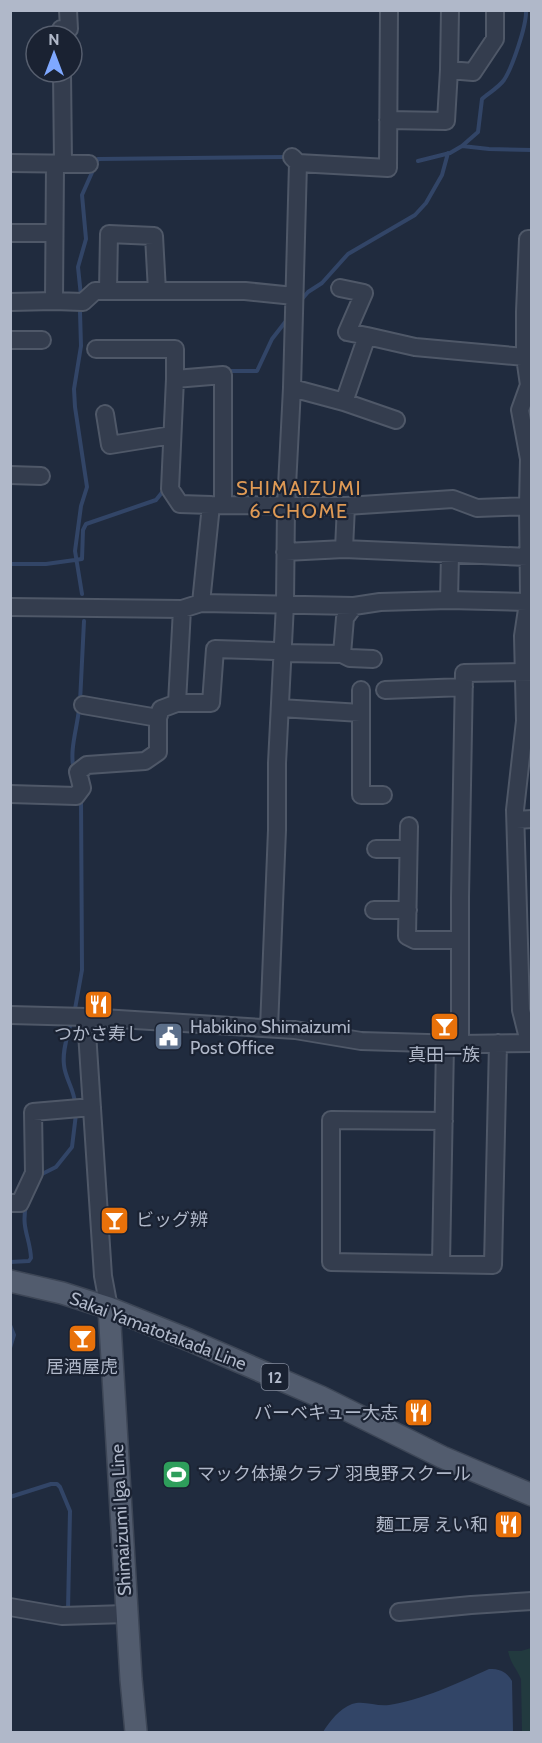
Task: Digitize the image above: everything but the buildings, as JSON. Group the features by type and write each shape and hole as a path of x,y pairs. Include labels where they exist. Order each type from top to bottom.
{"main road":[{"name":"Sakai Yamatotakada Line","path":"10,1281 62,1293 109,1308 189,1340 321,1397 442,1457 531,1496"},
{"name":"Shimaizumi Iga Line","path":"109,1308 130,1679 136,1732"}],"street":[{"path":"269,1028 292,387 295,160 388,168 389,10"},
{"path":"388,120 446,121 450,10"},
{"path":"449,70 473,72 495,39 495,10"},
{"path":"54,302 54,233 62,84"},
{"path":"10,163 89,164"},
{"path":"10,233 54,233"},
{"path":"108,291 109,234 154,236 157,291"},
{"path":"10,1015 86,1017 269,1028 361,1041 452,1044 530,1043 521,1010 526,988 524,820 527,672 523,636 530,598 528,506 530,459 520,410 530,385 525,357 528,312 528,239 531,239"},
{"path":"340,288 364,293 347,332 415,347 525,357"},
{"path":"10,302 83,302 95,291 245,291 294,296"},
{"path":"344,402 367,336"},
{"path":"10,340 42,340"},
{"path":"96,349 175,349 170,489 180,504 346,506 453,499 477,508 528,506"},
{"path":"175,379 223,375 217,505 201,603"},
{"path":"292,387 396,420"},
{"path":"105,414 110,445 172,435"},
{"path":"10,475 41,476"},
{"path":"344,549 346,506"},
{"path":"285,552 344,549 528,557"},
{"path":"449,600 450,554"},
{"path":"10,608 182,609 201,603 354,606 380,602 530,598"},
{"path":"342,654 345,618 354,606"},
{"path":"177,703 182,609"},
{"path":"10,794 76,796 82,788 78,772 87,765 145,761 158,752 158,718 161,709 177,703 211,703 215,649 342,654 350,658 373,659"},
{"path":"441,1264 444,1121 460,940 464,673 527,672"},
{"path":"385,690 464,687"},
{"path":"361,690 362,795 383,795"},
{"path":"83,705 158,718"},
{"path":"280,708 361,713"},
{"path":"409,826 407,936 415,940 460,940"},
{"path":"376,849 408,849"},
{"path":"374,910 408,910"},
{"path":"86,1017 103,1276 109,1308"},
{"path":"444,1121 331,1120 331,1262 493,1265 498,1043"},
{"path":"10,1203 21,1203 34,1173 33,1112 92,1107"},
{"path":"399,1612 531,1601"},
{"path":"10,1607 62,1616 126,1614"}],"green space":[{"path":"531,1648 531,1732 522,1732 521,1679 508,1651"}],"water":[{"path":"489,1669 502,1671 512,1681 513,1732 323,1732 339,1712 352,1704 384,1705 413,1700"}],"waterway":[{"path":"462,146 478,132 482,99 499,85 507,74 522,36 526,10"},
{"path":"418,161 450,153 462,146 532,150"},
{"path":"302,299 322,283 348,254 415,215 426,203 442,175 448,153"},
{"path":"81,296 78,267 86,239 82,195 98,159 288,157"},
{"path":"80,312 81,346 74,389 87,487 81,506 75,551 82,594"},
{"path":"226,371 257,371 272,339 286,321"},
{"path":"10,564 46,564 82,559 83,530 86,524 156,500 164,490"},
{"path":"80,702 84,621"},
{"path":"74,770 73,748 79,709"},
{"path":"75,1009 82,970 81,797"},
{"path":"71,1021 64,1059 75,1103"},
{"path":"38,1176 56,1167 72,1147 76,1114"},
{"path":"10,1262 29,1261 31,1258 25,1227 26,1205"},
{"path":"10,1325 14,1335 10,1348"},
{"path":"10,1497 51,1484 57,1484 60,1487 70,1511 68,1611"}],"place":[{"name":"つかさ寿し","path":"99,1005"},
{"name":"真田一族","path":"444,1026"},
{"name":"Habikino Shimaizumi Post Office","path":"169,1037"},
{"name":"ビッグ辨","path":"115,1220"},
{"name":"居酒屋虎","path":"82,1338"},
{"name":"バーベキュー大志","path":"419,1413"},
{"name":"マック体操クラブ 羽曳野スクール","path":"176,1474"},
{"name":"麺工房 えい和","path":"509,1525"}],"district":[{"name":"SHIMAIZUMI 6-CHOME","path":"299,500"}]}
